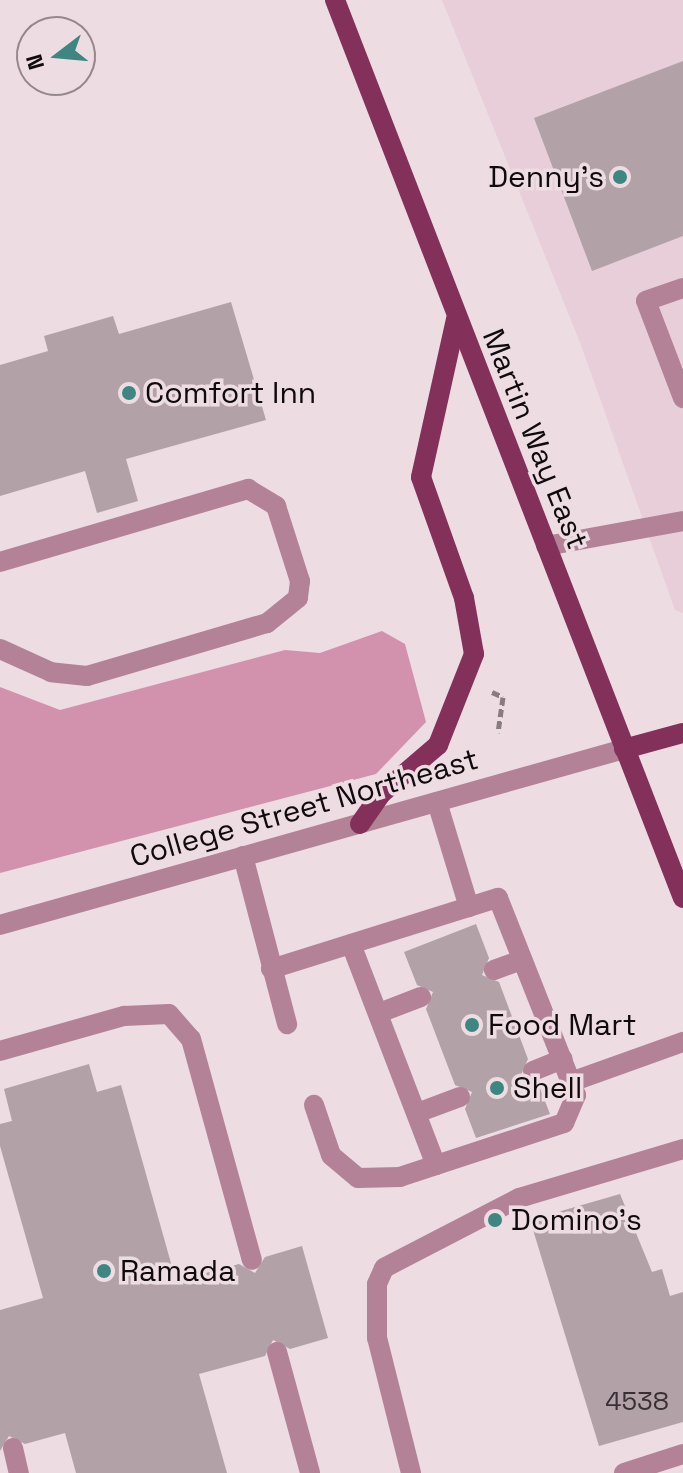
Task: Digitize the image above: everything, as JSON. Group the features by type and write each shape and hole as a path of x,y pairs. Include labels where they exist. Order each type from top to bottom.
{"main road":[{"name":"Martin Way East","path":"335,0 456,319 683,898"},
{"path":"360,824 382,793 438,745 474,654 464,598 421,477 456,319"},
{"path":"624,749 683,733"}],"street":[{"path":"683,288 646,301 683,398"},
{"path":"0,562 248,489 276,506 300,581 298,598 267,623 87,676 51,672 0,649"},
{"path":"546,546 683,521"},
{"name":"College Street Northeast","path":"0,925 624,749"},
{"path":"437,802 469,907"},
{"path":"243,856 287,1024"},
{"path":"271,969 498,898 576,1095 564,1123 400,1177 358,1178 331,1155 314,1105"},
{"path":"351,944 436,1165"},
{"path":"494,970 522,960"},
{"path":"379,1013 421,997"},
{"path":"0,1051 124,1016 169,1014 191,1039 252,1260"},
{"path":"571,1082 683,1042"},
{"path":"533,1071 563,1059"},
{"path":"417,1113 460,1097"},
{"path":"411,1473 377,1338 377,1284 384,1268 519,1198 683,1149"},
{"path":"277,1352 310,1473"},
{"path":"13,1448 19,1473"},
{"path":"624,1473 683,1454"}],"path":[{"path":"492,692 503,697 498,733"}],"shaded area":[{"path":"442,0 683,0 683,613 675,610 581,345"},
{"path":"382,631 405,644 426,722 376,774 0,873 0,687 60,710 285,650 320,653"}],"building":[{"name":"Denny's","path":"683,61 683,236 592,271 534,118"},
{"name":"Comfort Inn","path":"231,302 266,420 126,459 138,501 97,513 85,471 0,496 0,365 48,351 44,336 113,316 119,334"},
{"path":"476,924 489,958 482,975 499,982 528,1059 521,1075 538,1083 550,1114 476,1138 465,1109 472,1092 455,1085 426,1009 433,992 417,985 404,952"},
{"name":"Ramada","path":"89,1064 97,1092 121,1085 176,1281 239,1264 255,1273 265,1257 302,1246 328,1338 290,1349 273,1340 265,1356 199,1374 227,1473 76,1473 65,1433 25,1444 9,1436 0,1451 0,1310 43,1298 0,1146 0,1124 12,1121 4,1089"},
{"path":"620,1194 652,1272 662,1269 670,1296 683,1292 683,1422 599,1446 530,1220"}],"place":[{"name":"Denny's","path":"620,177"},
{"name":"Comfort Inn","path":"129,393"},
{"name":"Food Mart","path":"472,1025"},
{"name":"Shell","path":"497,1088"},
{"name":"Domino's","path":"495,1220"},
{"name":"Ramada","path":"104,1271"}]}
